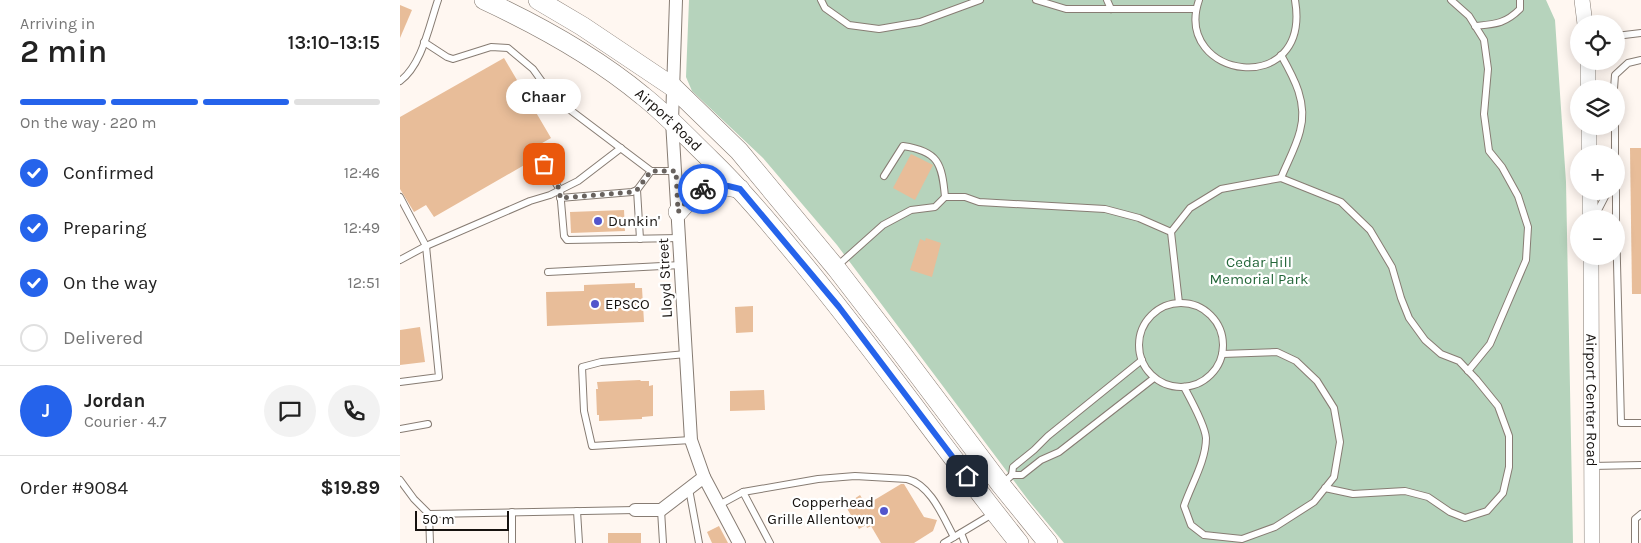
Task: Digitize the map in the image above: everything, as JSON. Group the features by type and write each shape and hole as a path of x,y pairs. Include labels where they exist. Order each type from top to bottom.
{"main road":[{"name":"Airport Road","path":"484,0 557,38 601,65 642,95 672,121 740,189 839,307 1019,543"},
{"name":"Airport Road","path":"538,0 582,26 672,88 739,151 1007,480 1048,543"},
{"path":"678,212 691,196 712,185 722,184 740,189"}],"street":[{"name":"Lloyd Street","path":"676,0 672,121 691,440 704,477 739,543"},
{"path":"1582,0 1584,15"},
{"name":"Airport Center Road","path":"1591,265 1592,543"},
{"path":"635,510 661,510 704,477"}],"lane":[{"path":"400,82 417,62 438,0"},
{"path":"821,0 825,8 849,25 880,29 920,22 980,0"},
{"path":"1036,0 1054,2 1066,9 1196,8"},
{"path":"1107,0 1111,9"},
{"path":"1199,0 1196,8 1196,25 1201,41 1211,54 1225,64 1241,68 1258,67 1274,61 1287,49 1295,34 1298,17 1295,0"},
{"path":"1451,0 1469,16 1484,40 1488,69 1484,114 1489,151 1502,167 1518,196 1528,227 1526,260 1490,344 1468,371"},
{"path":"1475,26 1499,23 1510,18 1520,9 1520,0"},
{"path":"1625,35 1641,34"},
{"path":"424,42 453,59 491,47 508,48 519,55 533,69 553,97 651,171 676,171"},
{"path":"1281,55 1294,79 1302,104 1300,130 1281,178"},
{"path":"1615,80 1616,75 1628,63 1641,60"},
{"path":"884,176 903,146 917,148 935,157 943,175 945,197"},
{"path":"400,260 426,246 578,181 621,148"},
{"path":"544,164 560,190 564,236 567,240 680,238"},
{"path":"560,198 632,192 637,190 651,171"},
{"path":"1179,303 1171,232 1190,208 1221,189 1281,178 1340,202 1370,230 1392,267 1409,318 1425,340 1441,354 1459,362 1498,406 1509,436 1509,467 1503,493 1486,511 1465,518 1450,512 1428,497 1405,491 1353,494 1325,488"},
{"path":"637,190 640,239"},
{"path":"400,197 426,246 439,377 400,382"},
{"path":"836,268 883,225 911,210 935,207 945,197 965,197 979,202 1105,209 1139,218 1171,232"},
{"path":"548,272 681,265"},
{"path":"1617,265 1621,423 1641,423"},
{"path":"1173,303 1187,303 1200,307 1211,315 1219,326 1223,340 1222,354 1217,368 1207,379 1195,386 1166,385 1154,378 1144,367 1139,354 1138,341 1142,328 1150,316 1160,308 1173,303"},
{"path":"1184,387 1198,415 1206,437 1202,460 1184,506 1190,525 1204,535 1242,539 1274,527 1314,502 1334,477 1340,442 1334,408 1316,381 1296,360 1277,352 1222,354"},
{"path":"686,354 601,362 582,367 584,411 592,446 691,440"},
{"path":"1007,480 1013,467 1048,436 1142,360"},
{"path":"1007,480 1022,475 1041,460 1059,452 1154,378"},
{"path":"400,429 428,424"},
{"path":"1034,450 1041,460"},
{"path":"1592,466 1641,465"},
{"path":"719,505 744,492 830,478 855,476 907,479 914,481 930,495 954,537"},
{"path":"400,480 414,499 429,514 430,543"},
{"path":"689,488 699,543"},
{"path":"744,492 770,543"},
{"path":"429,514 635,510"},
{"path":"661,510 662,543"},
{"path":"577,511 579,543"},
{"path":"512,512 512,543"},
{"path":"944,543 995,513"},
{"path":"1636,543 1635,519 1641,514"},
{"path":"961,533 965,543"}],"green space":[{"name":"Cedar Hill Memorial Park","path":"689,0 1546,0 1555,20 1566,182 1573,543 1064,543 1029,501 837,245 763,158 692,91 686,77"}],"building":[{"path":"400,5 412,10 400,38"},
{"path":"504,58 551,138 528,151 533,160 434,217 426,205 414,212 400,189 400,117"},
{"path":"1630,148 1641,148 1641,294 1632,294"},
{"path":"911,154 933,165 915,200 893,188"},
{"name":"Dunkin'","path":"624,210 625,231 571,233 570,212"},
{"path":"926,238 941,243 932,277 910,270 920,239 925,241"},
{"name":"EPSCO","path":"635,283 635,288 642,288 644,322 547,326 546,292 584,291 584,285"},
{"path":"753,306 753,332 736,333 735,307"},
{"path":"420,327 425,362 400,365 400,330"},
{"path":"649,381 649,386 653,385 653,416 642,417 642,419 599,421 599,415 597,415 597,382"},
{"path":"764,390 765,410 730,411 730,391"},
{"name":"Copperhead Grille Allentown","path":"904,484 924,517 937,520 933,531 914,543 881,543 871,526 867,528 866,525 859,529 845,505 860,495 866,505"},
{"path":"719,526 728,543 712,543 707,532"},
{"path":"608,533 641,533 641,543 608,543"}],"way so far":[{"path":"544,164 560,190 560,198 632,192 637,190 651,171 676,171 678,212 691,196 703,189"}],"place":[{"name":"Chaar","path":"544,164"},
{"name":"Dunkin'","path":"598,221"},
{"name":"EPSCO","path":"595,304"},
{"name":"Copperhead Grille Allentown","path":"884,511"}],"route":[{"path":"703,189 712,185 722,184 740,189 839,307 967,476"}]}
